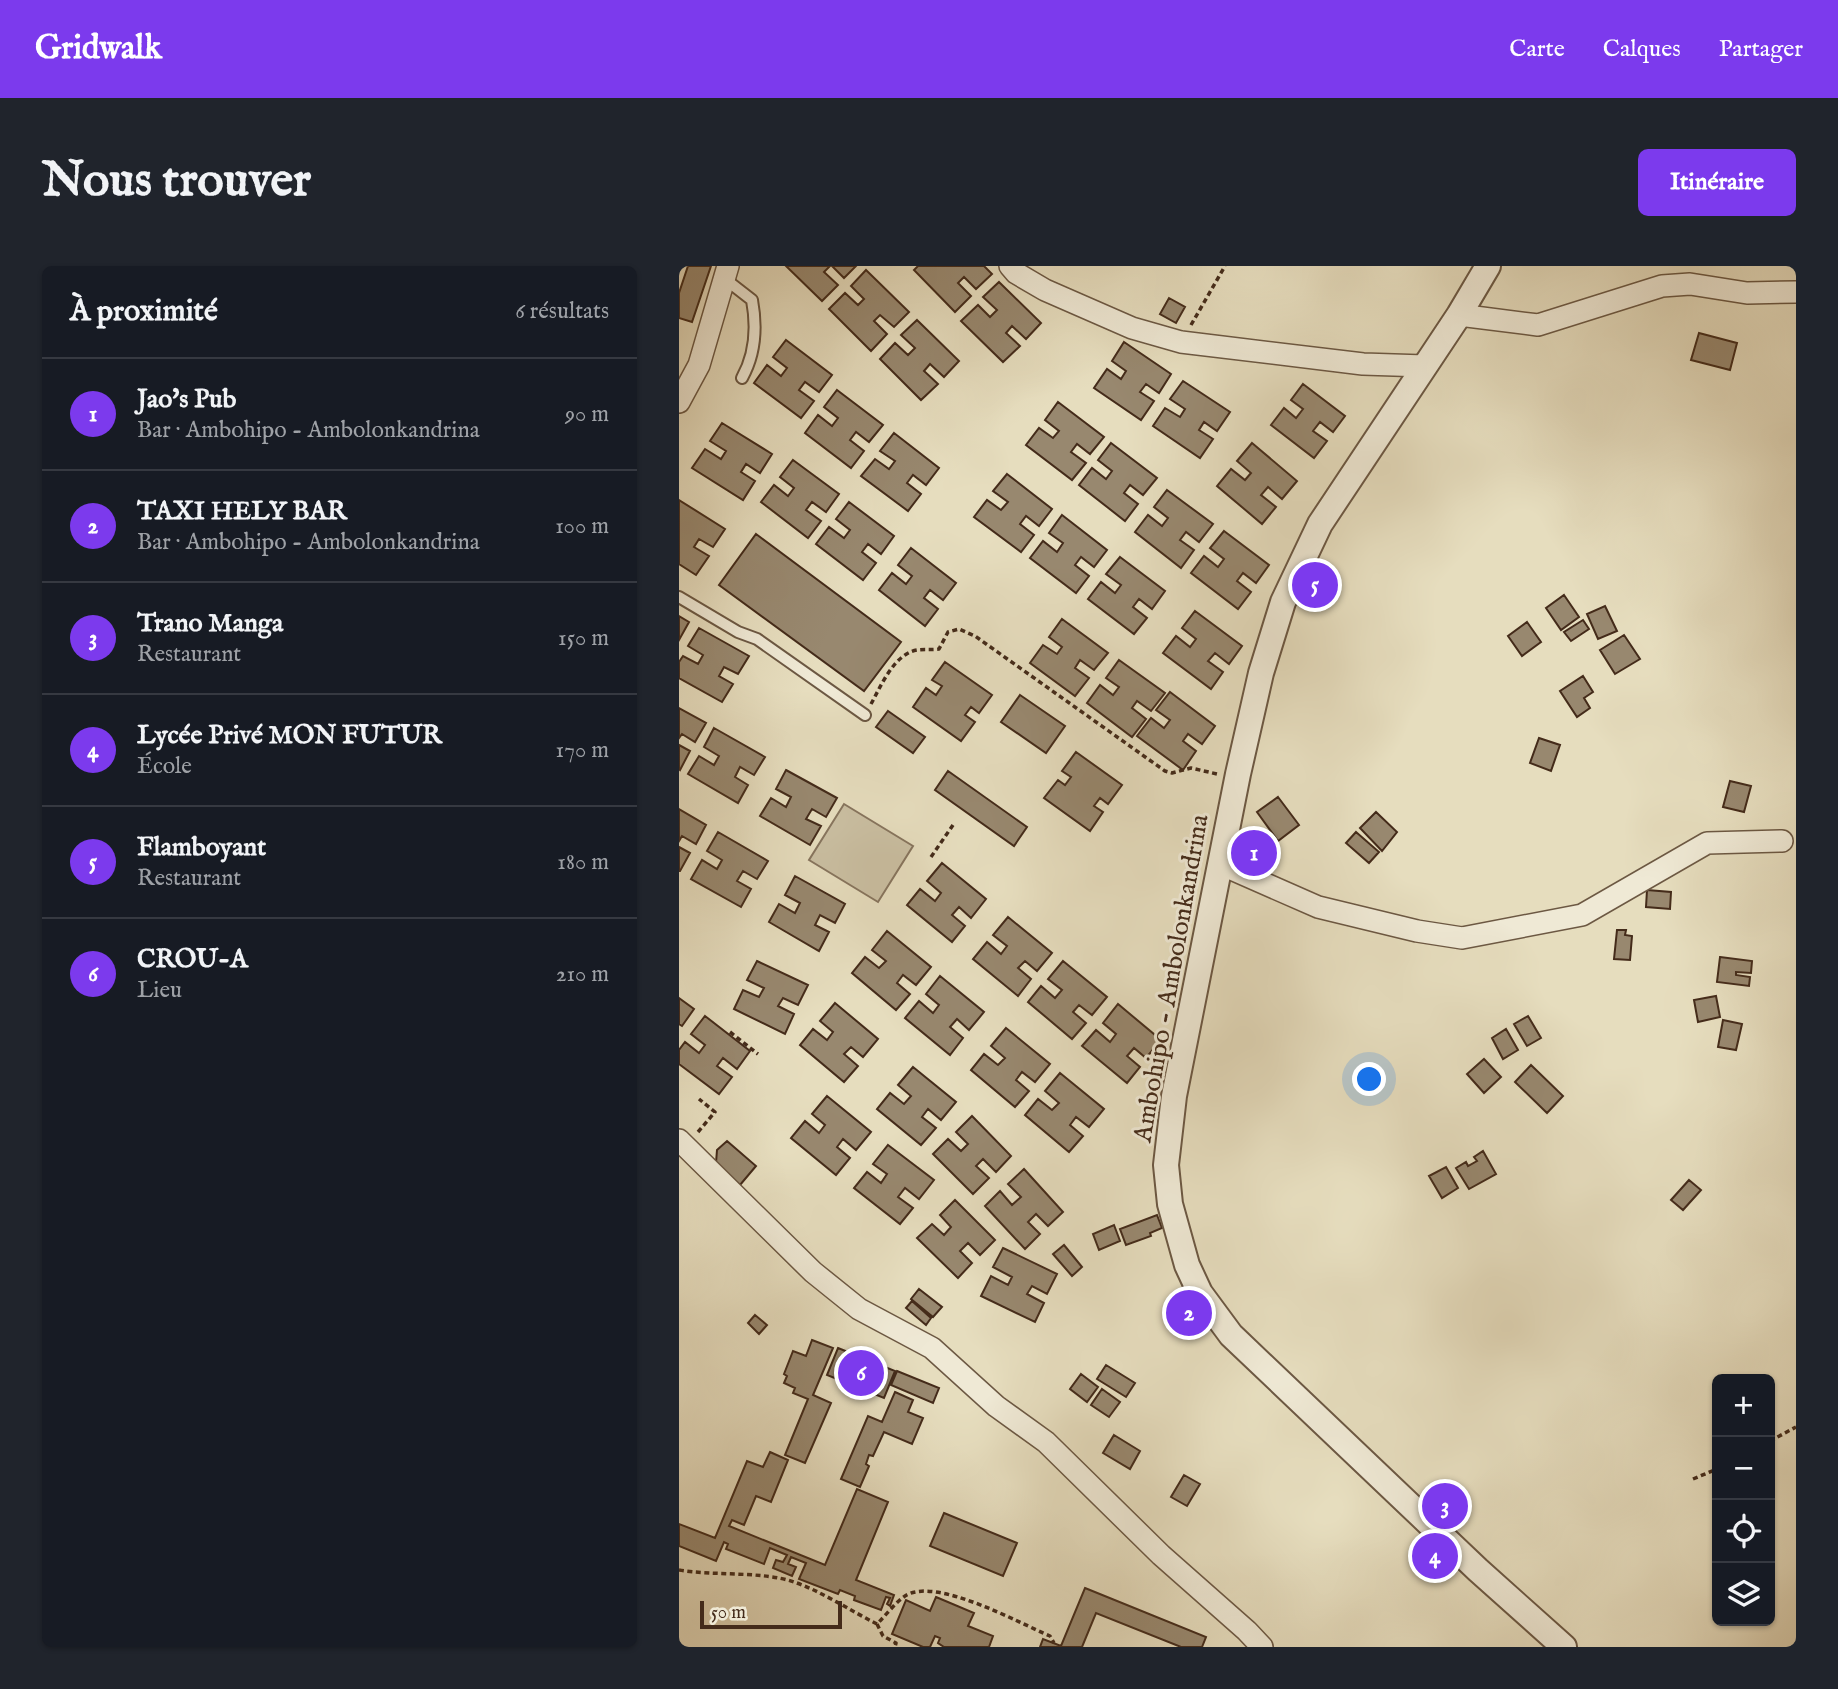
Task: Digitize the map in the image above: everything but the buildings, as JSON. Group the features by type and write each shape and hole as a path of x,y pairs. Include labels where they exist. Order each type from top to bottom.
{"street":[{"path":"1010,266 1016,273 1045,290 1132,328 1181,342 1363,364 1425,366"},
{"name":"Ambohipo - Ambolonkandrina","path":"1488,266 1459,315 1320,524 1283,602 1261,673 1238,774 1174,1096 1166,1165 1170,1204 1187,1265 1200,1293 1231,1335 1468,1561 1564,1647"},
{"path":"679,402 699,365 726,272"},
{"path":"1459,315 1538,325 1662,286 1690,284 1747,293 1796,292"},
{"path":"1220,864 1318,907 1417,932 1462,938 1581,915 1707,843 1782,841"},
{"path":"681,1148 813,1272 859,1309 932,1348 996,1406 1046,1442 1161,1555 1247,1630 1262,1647"}],"lane":[{"path":"726,272 753,300 756,319 755,340 742,378"},
{"path":"679,597 738,632 757,639 865,715"}],"path":[{"path":"1181,342 1225,266"},
{"path":"865,715 888,674 904,655 916,650 939,649 948,632 959,629 975,636 1165,771 1172,773 1191,768 1215,774 1238,774"},
{"path":"931,857 953,825"},
{"path":"730,1032 758,1054"},
{"path":"681,1148 715,1112 699,1099"},
{"path":"1775,1438 1796,1427"},
{"path":"1693,1479 1712,1471"},
{"path":"679,1570 708,1575 773,1577 795,1582 877,1624 883,1636 896,1643 895,1647"},
{"path":"877,1624 906,1595 931,1590 954,1594 1050,1636 1054,1643"}],"shaded area":[{"path":"844,804 913,846 878,902 809,860"}],"place":[{"name":"Flamboyant","path":"1315,585"},
{"name":"Jao's Pub","path":"1254,853"},
{"name":"TAXI HELY BAR","path":"1189,1313"},
{"name":"CROU-A","path":"861,1373"},
{"name":"Trano Manga","path":"1445,1506"},
{"name":"Lycée Privé MON FUTUR","path":"1435,1556"}]}
